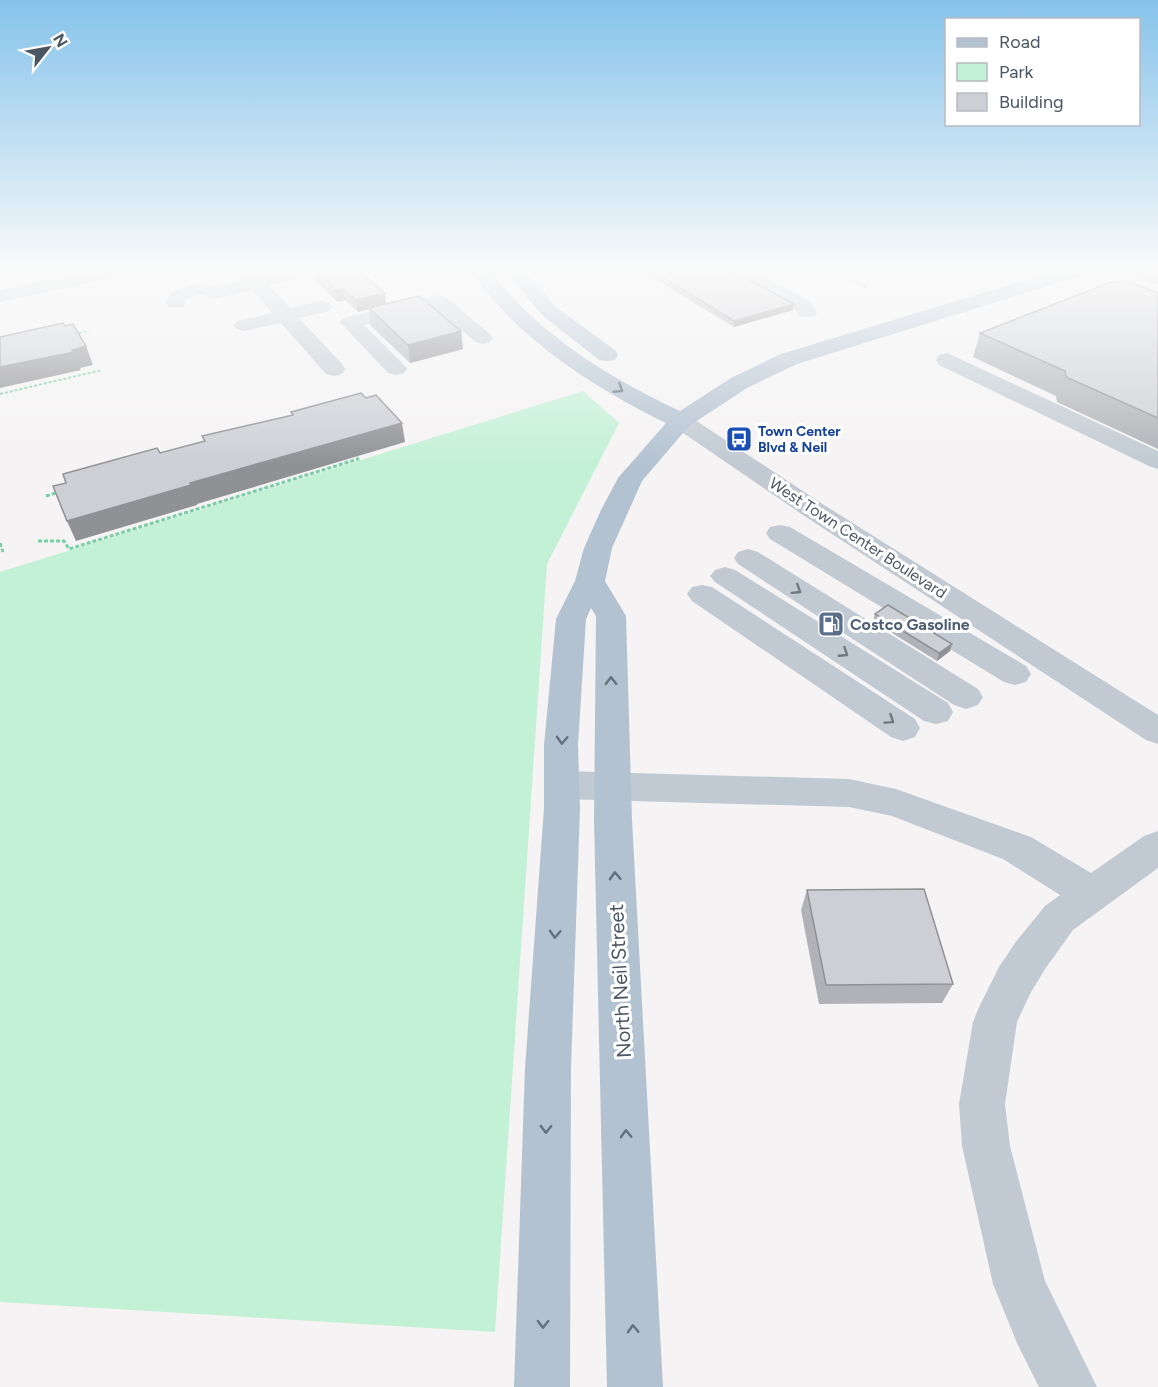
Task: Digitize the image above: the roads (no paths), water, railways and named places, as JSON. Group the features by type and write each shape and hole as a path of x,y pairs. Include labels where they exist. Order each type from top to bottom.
{"main road":[{"name":"West Town Center Boulevard","path":"541,335 639,402 681,422"},
{"name":"West Town Center Boulevard","path":"582,335 655,387 681,422"},
{"path":"542,1387 548,1068 562,785 561,745 571,619 590,581 598,548 631,478 681,422 731,388 789,359 868,335"},
{"name":"North Neil Street","path":"590,581 611,616 612,785 635,1387"}],"street":[{"path":"303,335 334,369"},
{"path":"362,335 396,369"},
{"path":"479,335 483,338"},
{"path":"960,355 948,360 1158,461"},
{"name":"West Town Center Boulevard","path":"681,422 1158,731"},
{"path":"735,568 1006,678"},
{"path":"735,568 966,697"},
{"path":"735,568 936,712"},
{"path":"735,568 892,734"},
{"path":"562,785 849,793 875,797 1017,849 1091,894"},
{"path":"1069,1387 1036,1324 1019,1284 986,1146 982,1104 995,1022 1014,981 1059,918 1158,847"}],"place":[{"name":"Town Center Blvd & Neil","path":"739,439"},
{"name":"Costco Gasoline","path":"831,624"}]}
